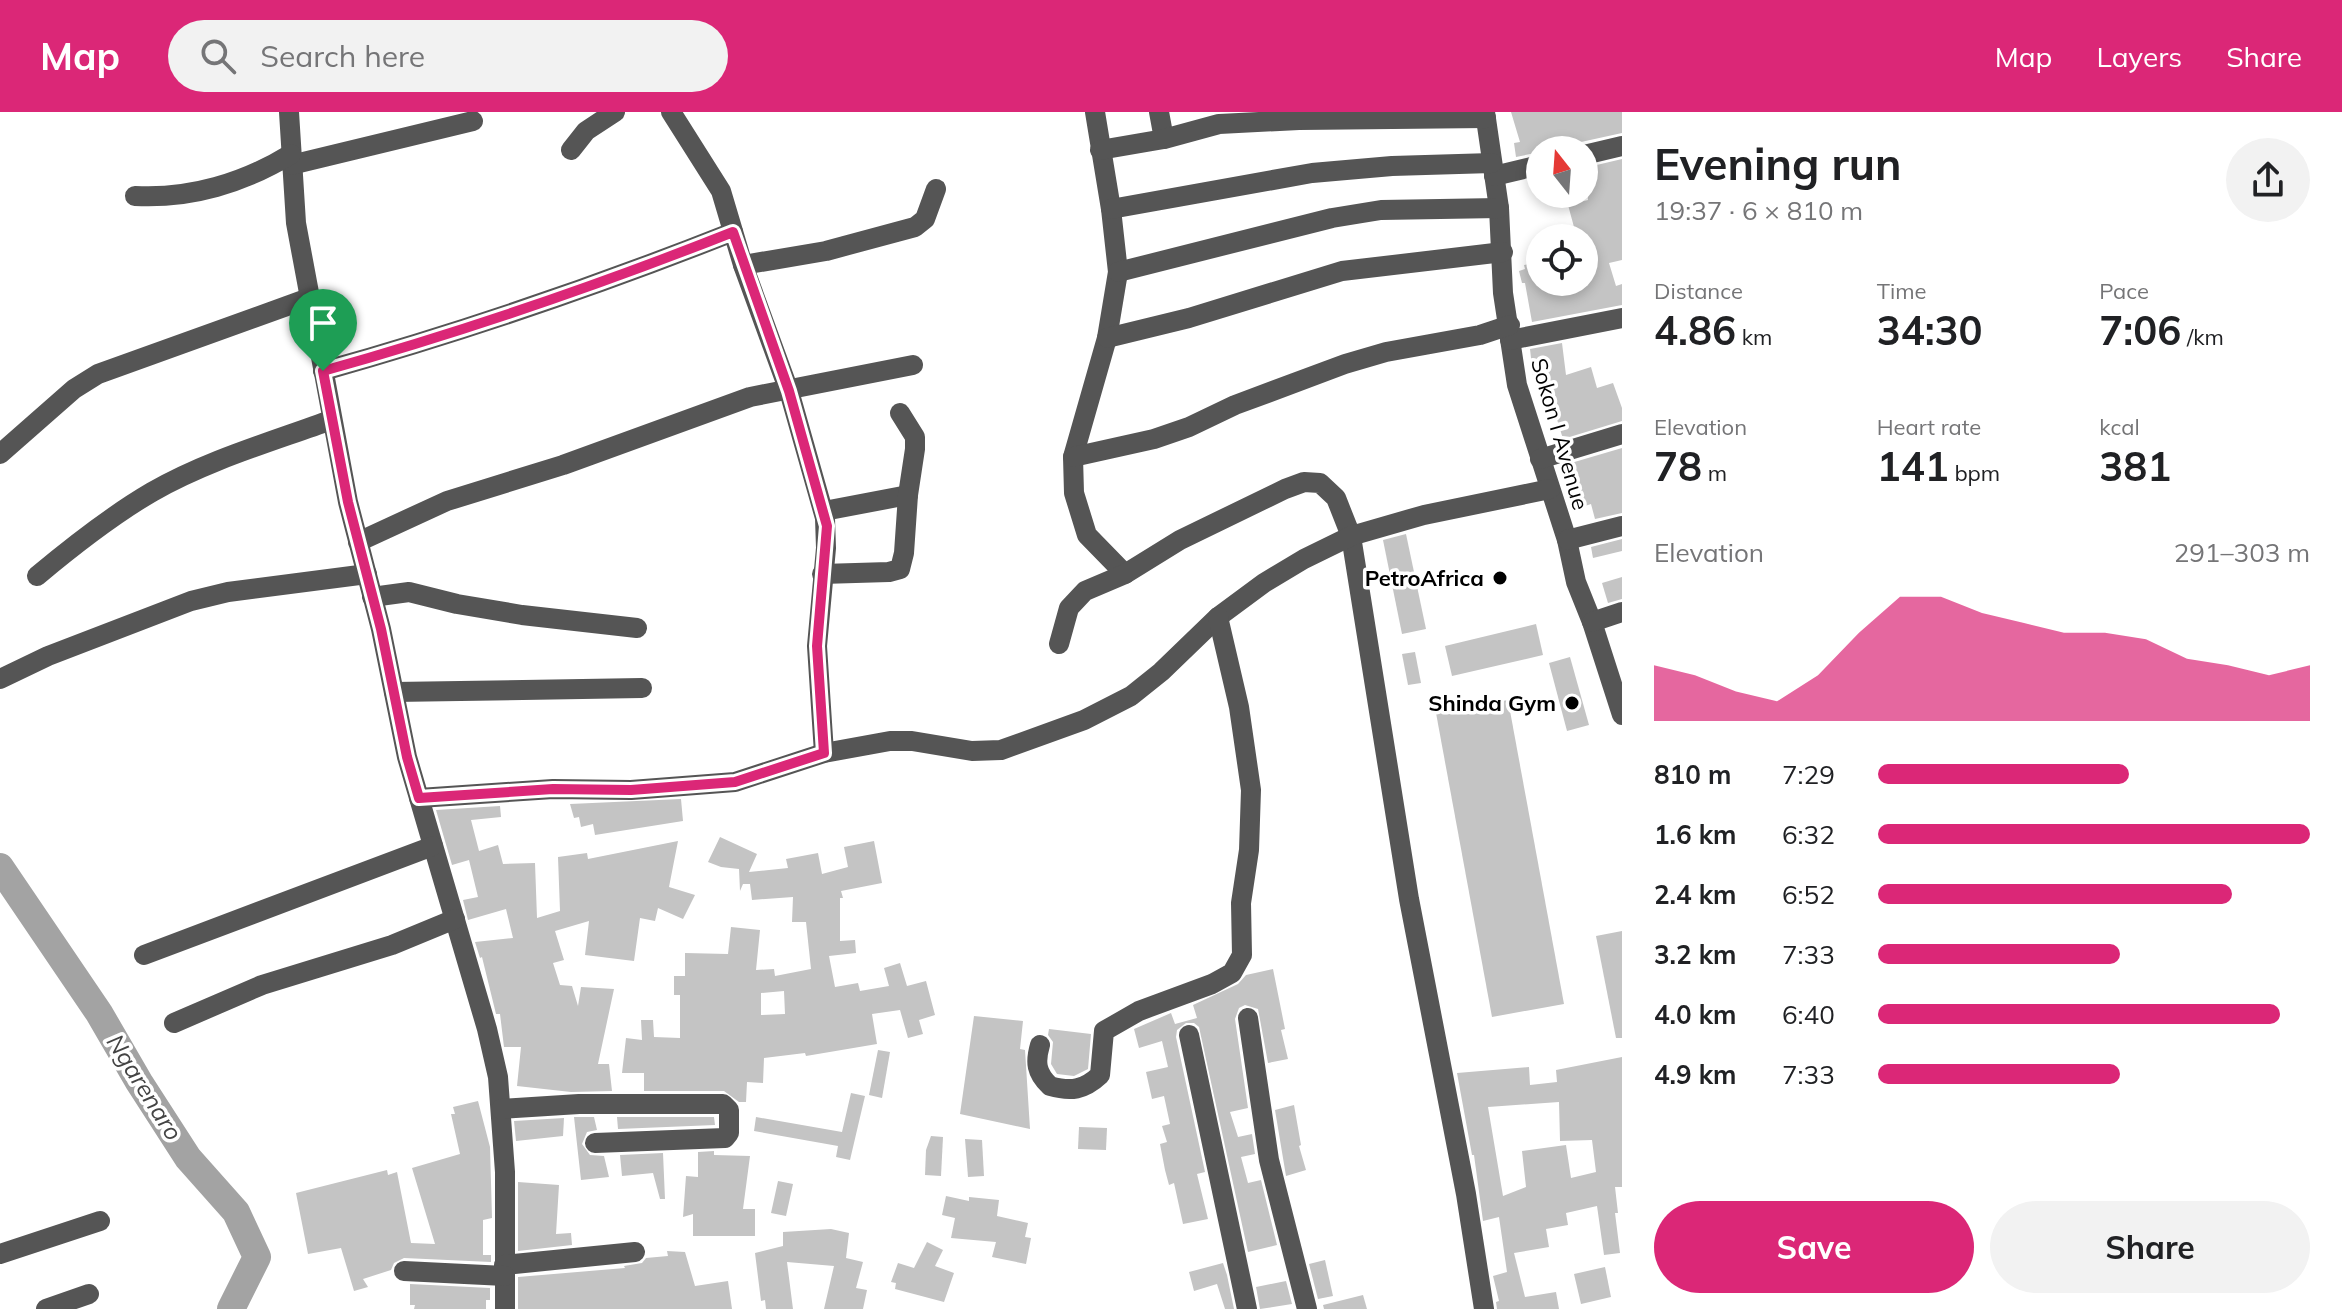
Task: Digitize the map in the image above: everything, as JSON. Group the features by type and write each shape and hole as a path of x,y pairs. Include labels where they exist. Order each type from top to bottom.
{"street":[{"path":"289,112 296,223 331,420 399,722 498,1077 505,1172 505,1309"},
{"path":"571,150 586,131 615,112"},
{"path":"671,112 721,191 743,265 789,391 824,511 827,533 817,646 824,753"},
{"path":"1095,112 1118,272 1107,338 1073,457 1074,493 1087,535 1125,574"},
{"path":"1159,112 1164,139"},
{"path":"1100,150 1164,139 1206,120 1285,121 1486,115"},
{"name":"Sokon I Avenue","path":"1486,115 1499,208 1503,293 1517,385 1567,540 1576,582 1621,711"},
{"path":"135,196 158,198 221,186 291,160 473,121"},
{"path":"1598,152 1622,146"},
{"path":"1111,209 1312,173 1392,166 1493,170 1526,166"},
{"path":"743,265 826,251 915,227 925,219 936,189"},
{"path":"1118,272 1332,218 1381,210 1430,207 1499,208"},
{"path":"323,371 395,351 576,291 733,232"},
{"path":"1107,338 1189,318 1342,271 1503,252"},
{"path":"0,454 74,389 98,374 309,298"},
{"path":"1073,457 1154,439 1305,377 1386,352 1480,335 1622,318"},
{"path":"358,542 447,501 563,465 750,397 913,365"},
{"path":"822,574 900,569 915,437 900,413"},
{"path":"37,576 95,528 154,491 198,469 331,420"},
{"path":"1540,459 1622,434"},
{"path":"1059,644 1069,608 1085,591 1125,574 1180,540 1244,507 1304,482 1320,483 1336,498 1351,536 1409,899 1466,1194 1484,1309"},
{"path":"419,798 553,789 631,790 735,782 824,753 890,741 912,741 972,751 1001,750 1084,720 1131,696 1218,617 1264,583 1351,536 1424,515 1550,489"},
{"path":"824,511 908,495"},
{"path":"1567,540 1622,526"},
{"path":"0,679 48,656 191,601 228,592 367,574"},
{"path":"372,597 409,592 522,615 637,628"},
{"path":"1592,622 1622,612"},
{"path":"1040,1045 1036,1058 1037,1071 1050,1086 1075,1090 1089,1085 1100,1075 1104,1031 1139,1011 1232,973 1242,955 1241,903 1249,850 1251,790 1239,707 1218,617"},
{"path":"394,692 642,688"},
{"path":"144,955 433,846"},
{"path":"174,1023 262,985 392,945 455,919"},
{"path":"1248,1018 1269,1160 1307,1309"},
{"path":"1189,1035 1247,1309"},
{"path":"501,1109 632,1103 723,1104 729,1110 729,1133 725,1138 595,1143"},
{"path":"0,1254 100,1221"},
{"path":"404,1271 504,1271 635,1252"},
{"path":"46,1309 89,1294"}],"building":[{"path":"1511,112 1622,112 1622,133 1598,138 1526,136 1526,155 1516,157 1514,143 1520,142"},
{"path":"1622,159 1622,260 1609,263 1616,286 1622,284 1622,305 1532,322 1527,296 1598,296 1598,224 1573,224 1569,208 1598,208 1598,165"},
{"path":"1526,265 1526,289 1519,271 1525,269"},
{"path":"1562,343 1566,375 1591,367 1597,388 1613,383 1622,408 1622,421 1563,439 1552,403 1545,405 1543,398 1540,399 1530,349"},
{"path":"1622,448 1622,513 1595,519 1591,504 1579,508 1571,486 1579,483 1571,463"},
{"path":"1406,534 1426,629 1402,634 1383,540"},
{"path":"1622,539 1622,551 1593,558 1591,547"},
{"path":"1622,577 1622,599 1608,603 1602,583"},
{"path":"1536,624 1543,655 1452,676 1445,646"},
{"path":"1415,652 1421,683 1408,685 1402,654"},
{"path":"1570,657 1589,725 1567,731 1549,663"},
{"path":"1508,700 1564,1004 1492,1017 1436,713"},
{"path":"681,799 683,821 595,835 593,824 581,827 579,817 574,818 570,804"},
{"path":"500,806 501,817 471,820 479,851 498,845 503,864 535,863 537,918 560,911 558,857 587,853 588,859 678,841 669,887 695,895 683,919 658,908 655,921 640,918 634,961 585,955 589,921 555,931 564,960 553,963 560,985 572,986 578,1006 581,987 614,989 598,1064 609,1064 612,1091 571,1092 517,1086 521,1047 504,1047 500,1014 496,1014 482,957 475,942 513,938 506,909 468,920 463,900 478,897 469,860 452,865 436,810"},
{"path":"720,837 757,854 749,872 788,868 786,859 818,853 822,874 848,867 844,847 874,841 882,883 841,891 840,941 855,940 856,953 829,956 835,987 858,983 860,991 889,986 884,968 900,963 907,986 926,981 935,1015 919,1020 923,1034 908,1038 900,1010 872,1014 877,1044 806,1056 805,1053 764,1058 763,1083 747,1082 746,1102 739,1102 724,1091 644,1091 644,1073 622,1073 626,1038 642,1040 641,1020 653,1020 654,1037 680,1038 680,995 674,995 674,976 685,976 685,953 728,954 731,927 760,930 756,970 774,969 775,976 811,969 806,922 792,922 793,897 752,900 750,884 743,884 740,891 739,869 708,862","holes":["784,991 785,1014 761,1015 761,993"]},
{"path":"1622,931 1622,1038 1616,1038 1596,936"},
{"path":"1273,969 1288,1059 1268,1063 1258,1009 1245,1005 1239,1008 1235,1019 1248,1108 1230,1112 1238,1137 1252,1134 1255,1154 1241,1157 1248,1183 1261,1180 1277,1245 1248,1252 1199,1027 1186,1023 1177,1030 1176,1037 1205,1172 1197,1174 1208,1219 1183,1224 1174,1183 1169,1185 1160,1144 1167,1142 1162,1126 1170,1124 1164,1096 1152,1099 1146,1072 1168,1067 1162,1041 1139,1048 1134,1029 1171,1013 1175,1024 1197,1018 1193,1005 1238,984 1246,975"},
{"path":"974,1016 1023,1021 1020,1049 1025,1050 1030,1129 960,1114"},
{"path":"1049,1029 1091,1034 1088,1069 1074,1076 1057,1074 1051,1064 1053,1042 1048,1035"},
{"path":"878,1050 890,1052 882,1098 869,1095"},
{"path":"1622,1057 1622,1187 1615,1187 1620,1253 1604,1255 1597,1206 1566,1213 1568,1225 1546,1229 1549,1247 1514,1253 1525,1297 1556,1292 1559,1309 1497,1309 1496,1302 1499,1301 1493,1276 1507,1272 1499,1217 1483,1221 1474,1155 1457,1073 1529,1067 1530,1085 1557,1082 1556,1070","holes":["1559,1102 1560,1141 1592,1140 1596,1172 1571,1178 1566,1145 1522,1151 1526,1187 1503,1196 1488,1107"]},
{"path":"851,1093 865,1096 850,1160 836,1157 838,1146 754,1131 756,1117 842,1132"},
{"path":"478,1101 490,1147 492,1218 483,1220 483,1255 491,1255 491,1262 404,1258 394,1263 391,1270 363,1279 368,1287 354,1291 341,1248 308,1254 296,1193 387,1170 388,1175 397,1172 411,1243 435,1244 412,1168 460,1154 451,1114 455,1114 453,1107"},
{"path":"1294,1105 1299,1146 1306,1170 1286,1176 1275,1110"},
{"path":"574,1117 594,1117 597,1130 587,1132 582,1144 590,1155 604,1156 609,1177 581,1180"},
{"path":"617,1117 714,1117 715,1125 618,1129"},
{"path":"564,1118 563,1136 516,1141 514,1121"},
{"path":"1079,1127 1107,1128 1106,1150 1078,1149"},
{"path":"931,1136 943,1137 941,1176 925,1175 926,1150"},
{"path":"965,1139 982,1140 984,1176 968,1177"},
{"path":"714,1151 714,1155 750,1156 743,1209 755,1209 755,1236 693,1236 693,1214 683,1217 686,1176 698,1177 698,1152"},
{"path":"663,1153 665,1199 660,1199 653,1173 622,1176 620,1155"},
{"path":"778,1181 793,1184 786,1216 771,1213"},
{"path":"518,1182 559,1185 556,1234 571,1233 572,1245 518,1251"},
{"path":"946,1196 969,1201 969,1197 999,1200 997,1216 1028,1223 1025,1237 1031,1238 1026,1264 992,1257 996,1242 951,1238 955,1218 942,1215"},
{"path":"831,1229 849,1233 846,1258 863,1262 856,1288 867,1290 863,1309 824,1309 834,1266 787,1262 793,1309 766,1309 765,1300 761,1301 755,1253 783,1246 783,1232"},
{"path":"927,1242 943,1250 935,1266 954,1273 944,1302 895,1289 896,1283 891,1282 898,1263 914,1268"},
{"path":"667,1251 685,1252 695,1286 728,1281 732,1309 518,1309 518,1277 625,1268 642,1263 646,1258 668,1256"},
{"path":"1325,1260 1333,1296 1318,1299 1309,1264"},
{"path":"1223,1263 1234,1309 1225,1309 1217,1284 1194,1291 1189,1272"},
{"path":"1605,1267 1611,1297 1581,1304 1574,1274"},
{"path":"1286,1281 1292,1304 1260,1309 1256,1287"},
{"path":"410,1284 490,1288 490,1300 486,1300 486,1309 414,1309 415,1305 410,1305"},
{"path":"1363,1295 1367,1309 1324,1309 1323,1305"}],"waterway":[{"name":"Ngarenaro","path":"0,867 99,1013 188,1158 236,1212 257,1257 231,1309"}],"place":[{"name":"PetroAfrica","path":"1500,578"},
{"name":"Shinda Gym","path":"1572,703"}],"route":[{"path":"733,232 789,391 827,526 817,646 824,753 735,782 631,790 553,789 419,798 399,722 381,629 348,502 323,371 395,351 589,286 733,232"}]}
